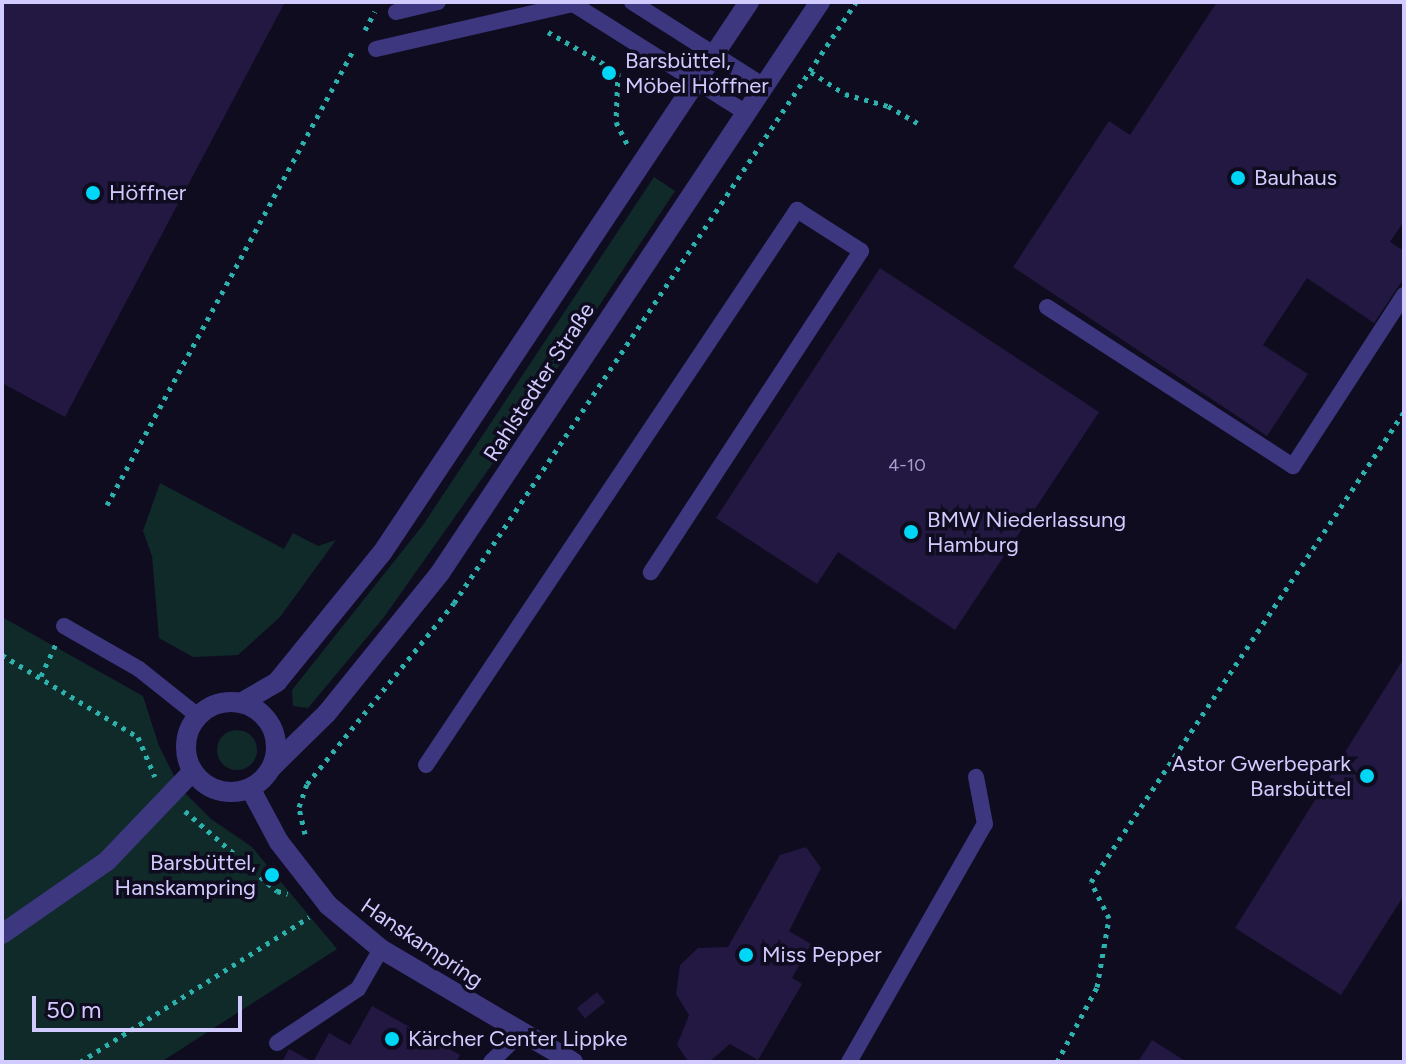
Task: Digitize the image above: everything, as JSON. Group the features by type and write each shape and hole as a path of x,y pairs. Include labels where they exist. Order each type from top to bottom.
{"street":[{"name":"Rahlstedter Straße","path":"198,716 215,705 241,703 277,682 382,553 749,2"},
{"name":"Rahlstedter Straße","path":"250,788 327,713 440,573 820,2"},
{"path":"241,703 271,724 277,746 272,767"},
{"path":"198,716 186,746 193,771 218,791 250,788"},
{"path":"2,934 107,861 193,771"},
{"name":"Hanskampring","path":"250,788 279,842 328,905 381,949 573,1062"}],"lane":[{"path":"396,12 438,2"},
{"path":"632,2 764,86"},
{"path":"376,49 572,3 746,113"},
{"path":"426,765 797,210 861,251 651,572"},
{"path":"1047,307 1293,466 1404,295"},
{"path":"64,626 151,676 198,716"},
{"path":"849,1062 985,824 976,777"},
{"path":"277,1043 358,989 381,949"},
{"path":"491,1062 522,1032"}],"path":[{"path":"107,505 380,2"},
{"path":"312,846 299,807 307,784 454,603 856,2"},
{"path":"537,31 556,35 618,72 618,130 631,150"},
{"path":"811,72 845,94 888,106 918,123"},
{"path":"1057,1062 1097,987 1109,918 1091,882 1404,412"},
{"path":"41,676 64,626"},
{"path":"80,1062 328,905"}],"green space":[{"path":"654,177 675,191 522,422 384,617 308,708 293,706 292,690 423,525"},
{"path":"160,483 284,549 293,533 318,546 336,540 280,617 238,655 193,657 159,638 152,556 143,531"},
{"path":"2,617 143,696 159,746 180,788 211,819 252,847 337,949 161,1062 2,1062"},
{"path":"237,730 251,736 257,750 251,764 237,770 223,764 217,750 223,736"}],"building":[{"name":"Höffner","path":"2,2 285,2 65,417 2,383"},
{"name":"Bauhaus","path":"1217,2 1404,2 1404,221 1390,242 1404,251 1404,278 1374,323 1307,278 1263,345 1308,374 1267,436 1013,267 1109,121 1130,135"},
{"path":"880,268 1099,412 955,630 838,552 817,584 716,518"},
{"name":"Astor Gwerbepark Barsbüttel","path":"1404,658 1404,895 1341,995 1235,928"},
{"name":"Miss Pepper","path":"806,847 821,868 789,931 811,944 792,978 802,984 758,1060 730,1044 709,1062 688,1061 677,1045 689,1015 676,994 680,965 698,948 728,947 780,855"},
{"path":"597,992 605,1002 585,1018 577,1008"},
{"name":"Kärcher Center Lippke","path":"372,1006 460,1055 456,1062 313,1062 329,1033 350,1045"},
{"path":"1152,1040 1187,1062 1138,1062"},
{"path":"289,1049 313,1062 282,1062"}],"place":[{"name":"Barsbüttel, Möbel Höffner","path":"609,73"},
{"name":"Bauhaus","path":"1238,178"},
{"name":"Höffner","path":"93,193"},
{"name":"BMW Niederlassung Hamburg","path":"911,532"},
{"name":"Astor Gwerbepark Barsbüttel","path":"1367,776"},
{"name":"Barsbüttel, Hanskampring","path":"272,875"},
{"name":"Miss Pepper","path":"746,955"},
{"name":"Kärcher Center Lippke","path":"392,1039"}]}
